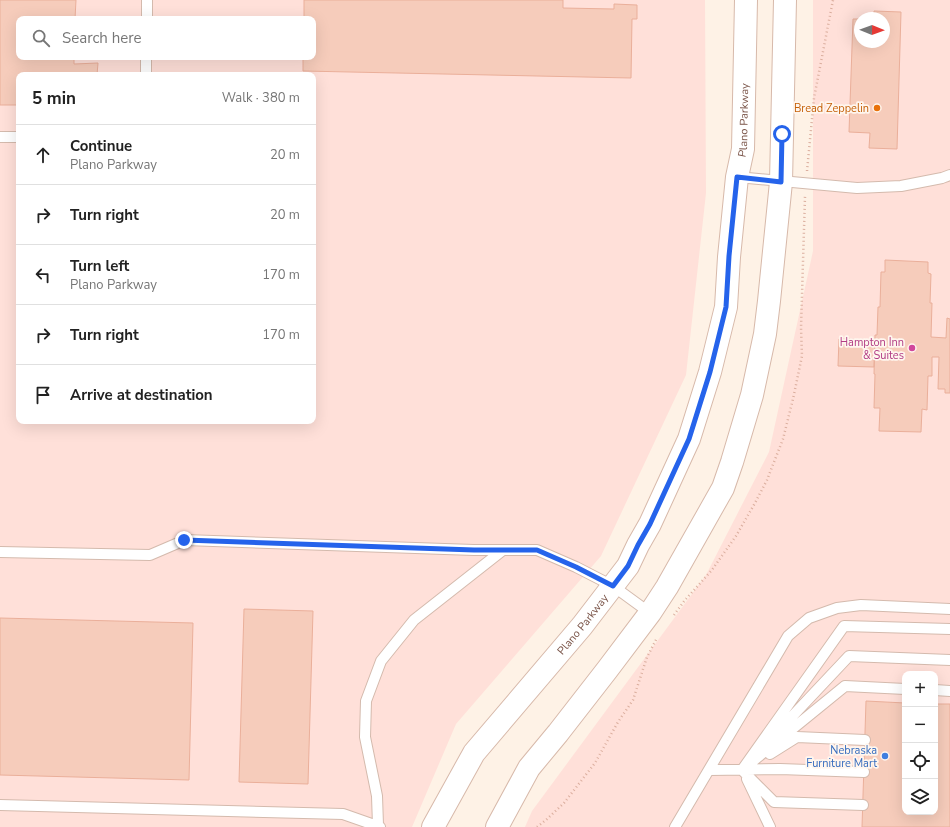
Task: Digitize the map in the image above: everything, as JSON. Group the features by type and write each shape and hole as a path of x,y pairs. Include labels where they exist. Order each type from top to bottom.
{"main road":[{"name":"Plano Parkway","path":"433,827 474,753 582,626 628,566 650,524 689,439 710,372 726,307 729,256 737,177 743,149 746,0"},
{"path":"497,827 529,768 650,613 667,587 723,488 735,455 752,395 765,334 769,301 781,182 785,0"}],"lane":[{"path":"147,0 147,16"},
{"path":"146,60 146,72"},
{"path":"0,137 16,137"},
{"path":"737,177 857,188 901,186 950,175"},
{"path":"0,552 150,555 184,540 459,550 537,550 576,567 613,586 650,613"},
{"path":"0,805 343,814 378,826 377,796 365,737 366,701 381,661 414,620 502,550"},
{"path":"675,827 788,636 809,618 837,608 860,605 950,609"},
{"path":"742,770 844,626 950,629"},
{"path":"742,770 849,656 950,660"},
{"path":"742,770 845,686 902,689"},
{"path":"938,690 950,691"},
{"path":"742,770 798,737 865,740"},
{"path":"708,770 780,769 864,772"},
{"path":"742,770 774,802 863,805"},
{"path":"742,770 770,827"}],"shaded area":[{"path":"0,0 705,0 706,193 686,375 601,556 456,724 412,827 0,827"},
{"path":"813,0 950,0 950,827 525,827 532,811 706,575 769,452 813,251"}],"building":[{"path":"0,0 76,0 75,16 16,16 16,60 74,60 74,64 98,63 97,72 16,72 16,105 0,105"},
{"path":"304,0 563,0 563,8 614,9 614,4 637,5 637,19 632,19 631,78 303,71 303,60 316,60 316,16 304,16"},
{"path":"874,11 901,12 897,149 869,148 870,133 849,132 853,19 854,48 890,48 890,12"},
{"name":"Hampton Inn & Suites","path":"885,260 928,262 928,273 931,274 931,337 946,338 947,318 950,319 950,393 945,393 945,389 938,389 939,357 932,357 932,376 928,376 927,410 922,409 921,432 879,431 880,408 874,408 875,335 877,335 878,307 880,307 881,272 885,272"},
{"path":"839,339 875,340 874,367 838,366"},
{"path":"244,609 313,611 308,784 239,782"},
{"path":"0,618 193,623 189,780 0,775"},
{"name":"Nebraska Furniture Mart","path":"866,701 902,703 902,815 938,815 938,704 950,704 950,827 862,827"}],"place":[{"name":"Bread Zeppelin","path":"877,108"},
{"name":"Hampton Inn & Suites","path":"912,348"},
{"name":"Nebraska Furniture Mart","path":"885,756"}],"route":[{"path":"184,540 474,550 537,550 576,567 613,586 628,566 650,524 689,439 710,372 726,307 729,256 737,177 781,182 782,134"}]}
